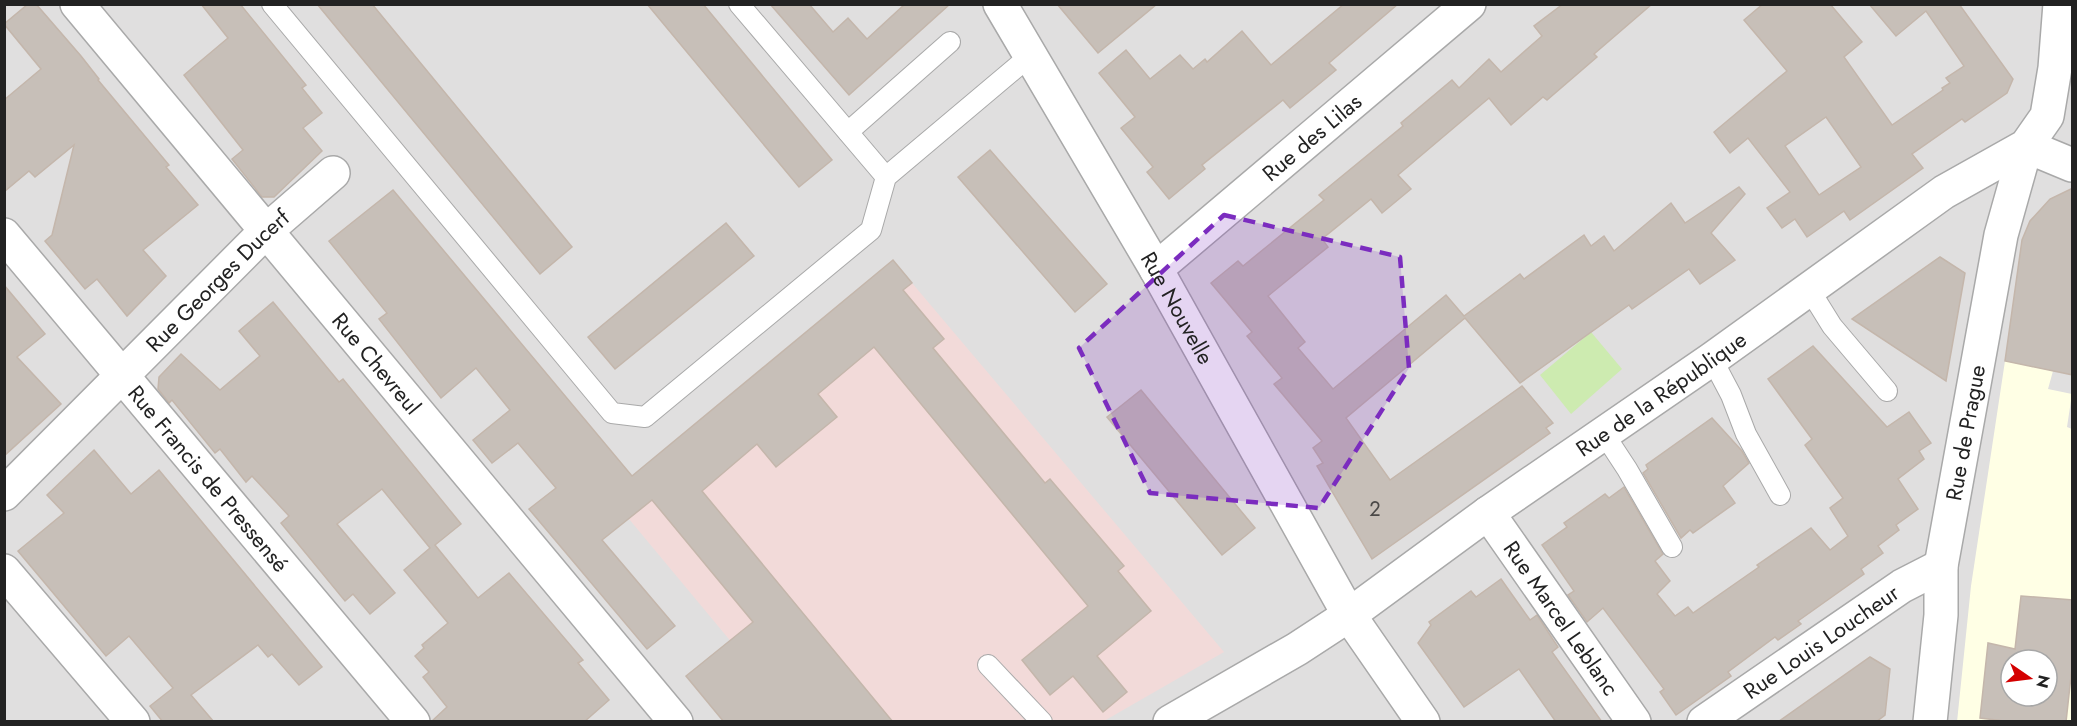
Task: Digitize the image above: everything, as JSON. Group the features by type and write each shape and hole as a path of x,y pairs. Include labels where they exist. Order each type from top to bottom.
{"street":[{"name":"Rue Chevreul","path":"77,4 676,722"},
{"name":"Rue Nouvelle","path":"1000,4 1156,269 1349,615 1423,722"},
{"name":"Rue des Lilas","path":"1156,269 1469,4"},
{"name":"Rue de la République","path":"1170,722 1297,649 1349,615 1488,513 1712,359 1944,192 2026,146 2047,116 2055,68 2060,4"},
{"path":"2026,146 2073,165"},
{"name":"Rue de Prague","path":"1930,722 1941,615 1941,566 2001,235 2026,146"},
{"name":"Rue Georges Ducerf","path":"4,494 266,231 333,173"},
{"name":"Rue Francis de Pressensé","path":"4,235 413,722"},
{"name":"Rue Marcel Leblanc","path":"1488,513 1634,722"},
{"name":"Rue Louis Loucheur","path":"1704,722 1902,586 1941,566"},
{"path":"4,571 133,722"}],"lane":[{"path":"272,4 612,412 645,417 871,230 886,177 1030,55"},
{"path":"739,4 886,177"},
{"path":"848,132 950,42"},
{"path":"1809,289 1832,326 1887,391"},
{"path":"1712,359 1731,395 1746,434 1780,495"},
{"path":"1604,434 1672,547"},
{"path":"988,665 1042,722"}],"highlighted area":[{"path":"1224,215 1400,257 1409,368 1319,508 1150,493 1079,348"}],"shaded area":[{"path":"4,5 2072,5 2072,721 5,721"},
{"path":"912,283 1224,652 1104,721 797,721 629,519"},
{"path":"2005,361 2053,371 2048,389 2072,394 2067,427 2072,429 2072,721 1957,722 1971,586"}],"green space":[{"path":"1591,332 1622,369 1571,414 1540,375"}],"building":[{"path":"28,4 36,4 81,56 98,80 169,165 166,167 198,205 143,250 166,276 127,316 97,279 85,289 45,241 52,235 74,145 35,177 29,171 4,192 4,100 41,69 4,24"},
{"path":"201,4 240,4 306,85 302,88 322,113 303,128 322,151 274,197 262,197 232,159 243,150 184,75 228,38"},
{"path":"317,4 372,4 572,247 540,274"},
{"path":"647,4 703,4 832,160 799,187"},
{"path":"770,4 809,4 833,32 848,18 867,39 905,4 950,4 849,95"},
{"path":"1057,4 1157,4 1098,53"},
{"path":"1344,4 1398,4 1329,63 1336,70 1290,108 1283,100 1202,165 1205,169 1169,199 1147,172 1153,167 1121,128 1135,117 1099,73 1126,50 1150,79 1180,55 1193,69 1205,59 1207,62 1242,31 1271,65"},
{"path":"1563,4 1652,4 1594,54 1597,57 1547,100 1543,97 1511,125 1489,98 1398,175 1411,189 1382,213 1371,199 1322,239 1328,247 1268,296 1305,342 1298,348 1333,389 1446,295 1464,316 1520,274 1524,279 1584,235 1591,246 1604,236 1614,251 1671,203 1685,223 1739,187 1745,194 1711,233 1735,260 1700,284 1689,269 1632,309 1629,305 1520,383 1465,318 1346,418 1390,480 1522,386 1553,423 1546,428 1550,433 1372,559 1317,466 1323,463 1313,448 1322,441 1274,384 1282,378 1247,336 1252,332 1211,283 1238,261 1243,266 1324,200 1319,195 1403,126 1401,123 1452,80 1459,88 1489,59 1501,72 1542,36 1534,26"},
{"path":"1763,4 1830,4 1862,42 1844,57 1892,125 1943,90 1942,88 1950,83 1946,78 1964,66 1926,11 1896,36 1869,4 1959,4 2013,79 2007,93 1965,122 1962,119 1912,154 1923,168 1850,220 1844,211 1807,237 1795,219 1782,228 1767,208 1790,192 1748,138 1730,153 1714,132 1787,71 1744,20","holes":["1826,117 1861,167 1819,195 1785,146"]},
{"path":"990,150 1107,284 1075,312 958,177"},
{"path":"2073,188 2073,375 2005,361 2022,240 2030,221 2050,199"},
{"path":"393,190 632,476 893,260 912,283 903,290 944,339 933,348 1045,483 1050,479 1124,566 1118,571 1151,611 1097,656 1127,692 1103,712 1073,676 1050,695 1022,660 1088,606 874,347 818,394 837,417 776,467 757,444 702,491 893,722 724,722 686,676 753,622 652,500 602,540 675,626 647,649 529,509 556,488 518,443 492,463 473,440 510,410 476,368 441,398 379,319 387,313 329,241"},
{"path":"726,223 754,256 615,369 588,337"},
{"path":"1940,257 1965,273 1946,381 1852,319"},
{"path":"4,285 45,334 17,357 61,404 4,456"},
{"path":"273,302 339,382 343,379 461,524 435,545 478,598 509,573 583,660 578,663 609,700 584,722 431,722 447,707 423,677 429,672 415,656 424,648 422,645 448,623 404,570 430,548 382,489 337,524 395,593 370,614 353,594 345,601 281,523 289,516 252,476 246,482 220,449 215,453 172,400 169,403 158,389 159,377 181,354 220,390 260,356 239,331"},
{"path":"1813,346 1887,427 1909,412 1931,443 1919,451 1924,459 1898,479 1918,509 1896,525 1899,530 1878,546 1883,553 1861,569 1864,574 1798,621 1801,624 1778,640 1775,637 1728,672 1731,676 1676,715 1660,692 1664,689 1603,608 1587,622 1568,595 1574,591 1542,545 1567,527 1564,523 1605,494 1609,498 1624,487 1663,554 1655,561 1670,581 1657,594 1675,616 1688,607 1693,613 1811,528 1830,550 1848,536 1830,508 1843,498 1805,445 1812,439 1768,379"},
{"path":"1141,390 1255,528 1222,555 1107,417"},
{"path":"1712,418 1742,451 1749,463 1723,486 1735,503 1693,533 1690,530 1681,538 1643,473 1648,469 1646,465"},
{"path":"94,450 131,494 159,470 322,667 299,685 272,654 268,657 258,645 191,695 214,722 163,722 150,706 173,688 129,636 106,656 18,551 64,513 47,495"},
{"path":"1501,579 1530,620 1537,615 1558,647 1552,652 1602,722 1556,722 1519,669 1464,707 1418,643 1431,625 1429,622 1471,591 1476,597"},
{"path":"2021,596 2073,600 2073,658 2066,722 2012,722 1980,718 1988,643 2010,648 1999,648 1999,708 2059,708 2059,648 2015,648"},
{"path":"1870,657 1890,669 1885,715 1876,722 1778,722"}]}
